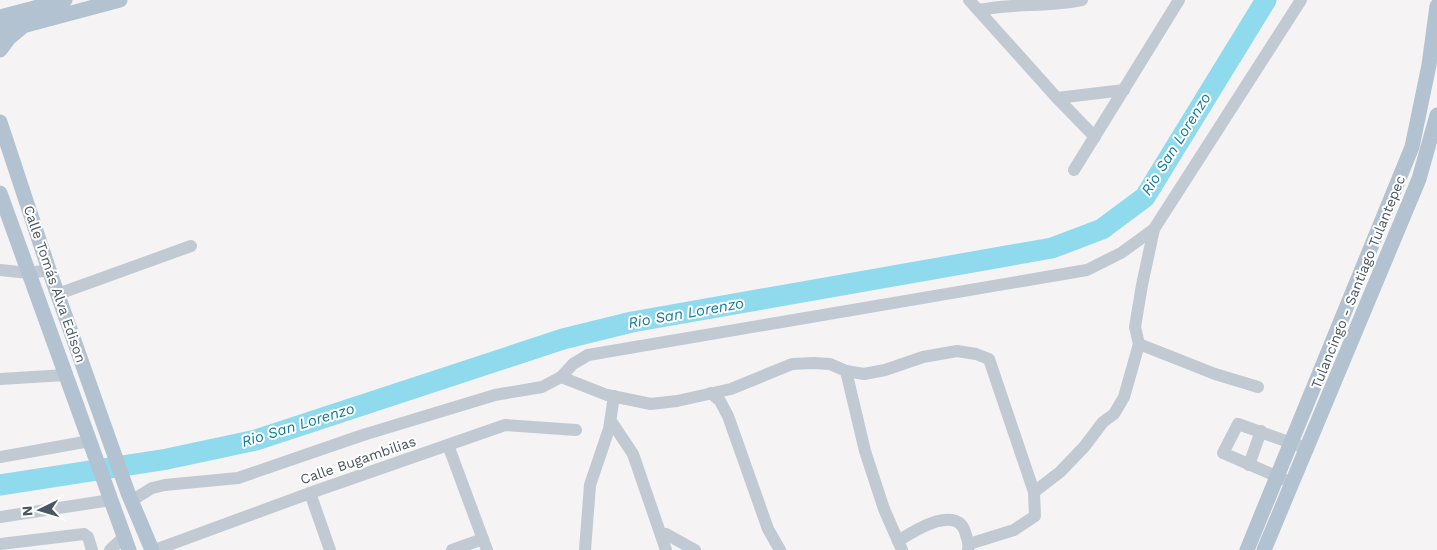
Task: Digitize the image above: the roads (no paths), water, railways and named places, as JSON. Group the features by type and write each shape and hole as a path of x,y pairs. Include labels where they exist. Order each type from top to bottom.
{"main road":[{"path":"0,17 65,0"},
{"path":"0,32 120,0"},
{"name":"Tulancingo - Santiago Tulantepec","path":"1247,550 1412,147 1429,64 1437,6"},
{"path":"0,50 9,38 25,26"},
{"name":"Tulancingo - Santiago Tulantepec","path":"1264,550 1308,449 1433,145 1437,115"},
{"name":"Calle Tomás Alva Edison","path":"0,122 129,497 154,550"},
{"name":"Calle Tomás Alva Edison","path":"0,194 127,546"}],"street":[{"path":"969,0 1057,98 1095,137"},
{"path":"979,10 1001,6 1068,3 1082,0"},
{"path":"1074,170 1179,0"},
{"path":"1034,492 1060,472 1084,447 1103,422 1114,414 1124,396 1139,344 1136,327 1142,285 1154,229 1301,0"},
{"path":"1057,98 1124,90"},
{"path":"1412,147 1433,145"},
{"path":"129,497 165,484 238,478 363,435 495,395 542,386 561,377 573,364 588,355 1087,270 1121,253 1154,229"},
{"path":"58,294 191,246"},
{"path":"0,270 29,273 50,270"},
{"path":"1139,344 1215,374 1258,387"},
{"path":"561,377 614,396 651,404 731,389 792,364 830,364 846,371 864,374 885,370 923,357 957,351 976,354 990,359 1034,492 1035,516 1014,530 968,547 965,530 961,522 953,519 936,522 915,530 900,546 884,509 865,451 846,371"},
{"path":"0,379 66,375"},
{"path":"711,393 720,401 728,416 768,528 780,550"},
{"path":"585,550 590,485 610,421 614,396"},
{"path":"610,421 633,454 666,550"},
{"path":"1292,483 1223,454 1238,424 1308,449"},
{"name":"Calle Bugambilias","path":"154,550 505,425 576,430"},
{"path":"1248,465 1261,431"},
{"path":"448,445 485,545 452,550"},
{"path":"0,457 92,447"},
{"path":"310,493 330,550"},
{"path":"0,516 110,497"},
{"path":"0,544 84,534 88,537 92,550"},
{"path":"661,534 666,534 695,550"},
{"path":"110,550 127,546"}],"waterway":[{"name":"Rio San Lorenzo","path":"0,485 167,459 256,440 563,339 632,322 1052,248 1102,229 1145,197 1266,0"}]}
